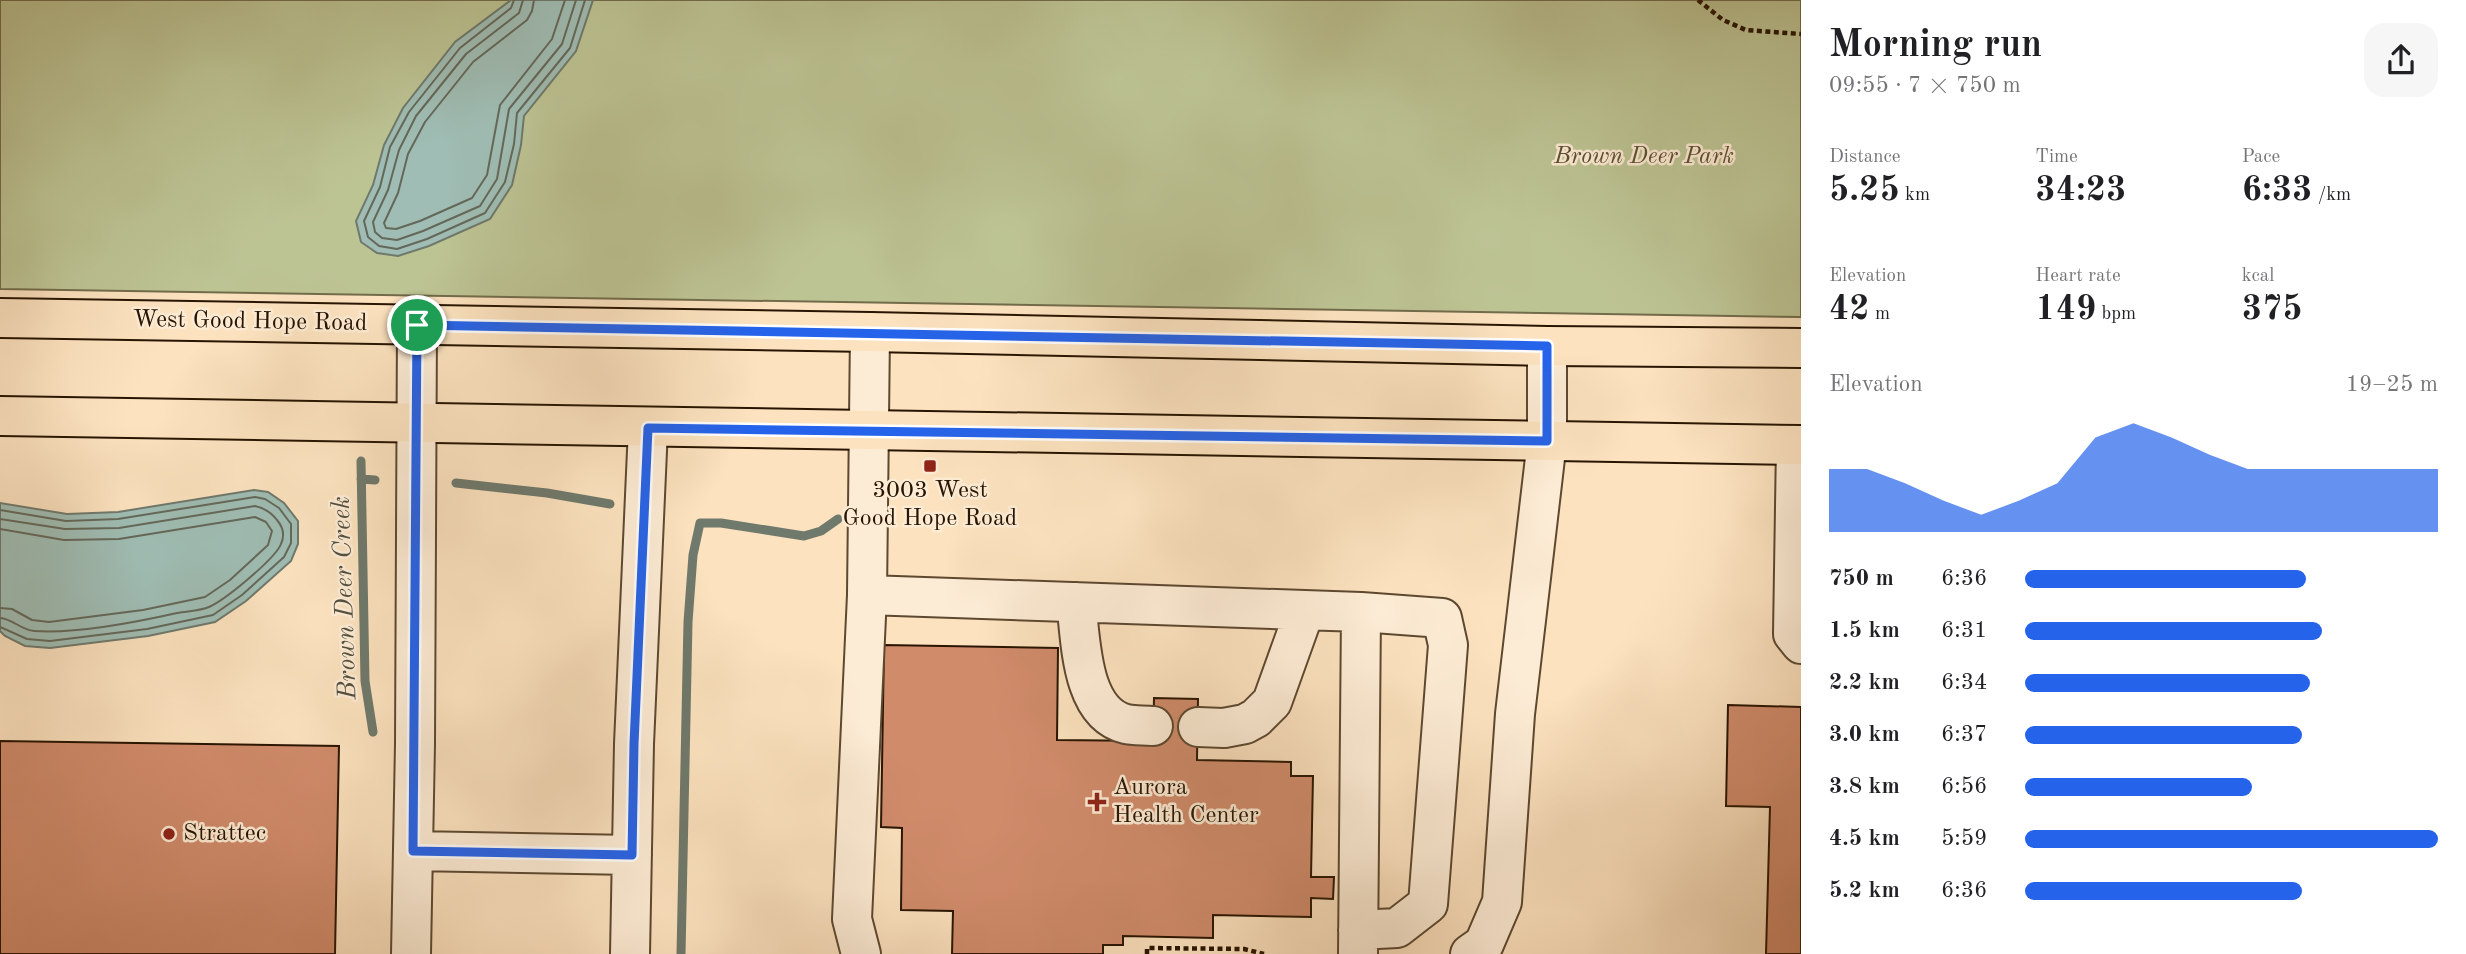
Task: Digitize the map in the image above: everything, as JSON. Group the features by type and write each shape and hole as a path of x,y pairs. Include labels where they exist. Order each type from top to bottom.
{"main road":[{"name":"West Good Hope Road","path":"0,318 1547,346 1801,348"},
{"path":"0,416 1799,445"}],"lane":[{"path":"411,954 417,325"},
{"path":"861,954 852,919 867,595 870,332"},
{"path":"1470,954 1484,944 1502,902 1515,713 1547,441 1547,346"},
{"path":"630,954 634,744 648,428"},
{"path":"1799,445 1793,634 1801,644"},
{"path":"867,595 1361,612 1442,618 1448,645 1428,904 1397,929 1358,942 1361,612"},
{"path":"1076,602 1087,683 1097,702 1109,715 1123,723 1153,726"},
{"path":"1198,727 1224,728 1245,724 1256,718 1272,702 1305,610"},
{"path":"413,851 632,855"}],"path":[{"path":"1698,0 1723,20 1746,30 1801,34"},
{"path":"1147,954 1147,948 1244,948 1264,954"}],"green space":[{"name":"Brown Deer Park","path":"0,0 1801,0 1801,317 0,289"}],"water":[{"path":"511,0 593,0 576,51 524,116 512,185 490,219 429,246 398,256 377,253 361,242 356,221 373,185 384,145 403,108 455,42"},
{"path":"254,490 268,492 284,503 298,521 298,544 291,561 246,601 215,622 148,636 50,648 25,646 0,631 0,503 67,514 118,512"}],"building":[{"name":"Aurora Health Center","path":"884,645 1058,648 1057,740 1153,741 1154,698 1198,699 1197,760 1291,762 1291,776 1313,776 1311,877 1334,877 1333,899 1311,898 1311,917 1213,915 1213,938 1123,936 1123,945 1103,945 1103,954 952,954 953,911 901,910 902,828 881,827"},
{"path":"1728,705 1801,707 1801,954 1766,954 1770,807 1726,806"},
{"name":"Strattec","path":"0,741 339,746 335,954 0,954"}],"waterway":[{"name":"Brown Deer Creek","path":"361,461 365,681 373,732"},
{"path":"361,479 375,480"},
{"path":"456,483 547,493 610,504"},
{"path":"681,954 688,622 693,555 700,523 721,523 804,536 821,531 838,519"}],"place":[{"name":"3003 West Good Hope Road","path":"930,466"},
{"name":"Aurora Health Center","path":"1097,802"},
{"name":"Strattec","path":"169,834"}],"route":[{"path":"417,325 1547,346 1547,441 648,428 634,744 632,855 413,851 417,325"}]}
